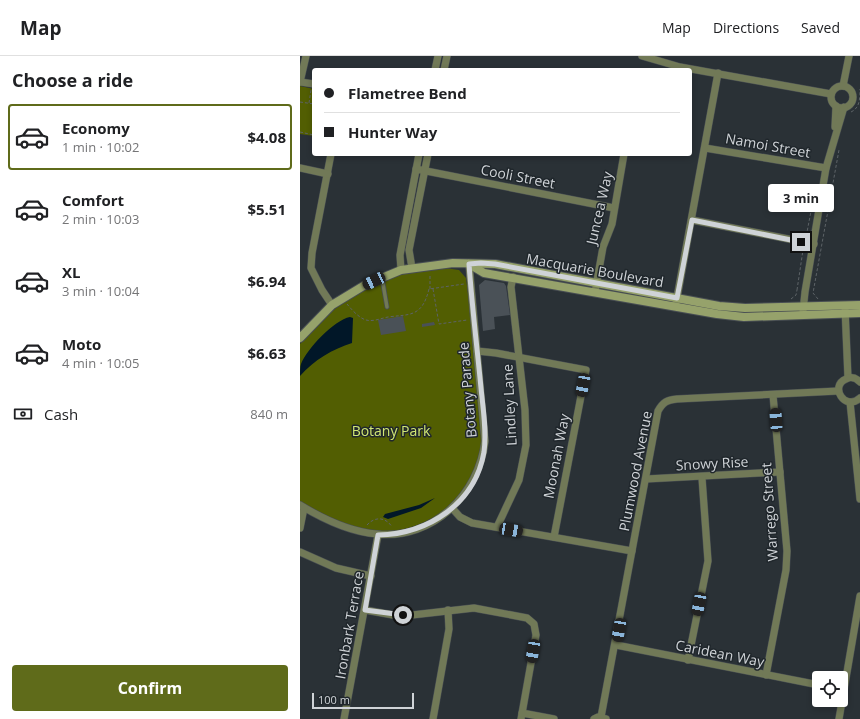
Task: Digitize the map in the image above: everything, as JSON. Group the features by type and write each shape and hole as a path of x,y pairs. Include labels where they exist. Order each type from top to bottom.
{"street":[{"path":"306,56 300,82 312,86"},
{"path":"435,68 438,56"},
{"path":"444,68 447,56"},
{"path":"644,56 691,68"},
{"path":"843,86 849,56"},
{"path":"692,68 832,94"},
{"path":"676,302 718,73"},
{"path":"843,86 851,91 856,99 850,104 840,106 832,101 832,94 834,89 843,86"},
{"path":"803,315 805,292 826,168 835,134 840,106"},
{"name":"Namoi Street","path":"705,148 826,168"},
{"path":"331,156 312,253 311,268 332,306"},
{"path":"401,270 400,255 419,156"},
{"path":"412,268 409,250 428,156"},
{"name":"Juncea Way","path":"596,288 603,247 612,224 624,156"},
{"path":"300,168 328,174"},
{"name":"Cooli Street","path":"416,169 614,208"},
{"path":"692,220 814,244"},
{"name":"Macquarie Boulevard","path":"300,338 332,306 348,294 382,277 401,270 412,268 453,264 495,264 596,288"},
{"name":"Macquarie Boulevard","path":"469,264 484,273 596,288 676,302 744,317 803,315 845,310 860,304"},
{"name":"Botany Parade","path":"302,507 345,527 378,535 396,534 422,527 437,520 452,508 472,484 484,452 484,420 469,264"},
{"name":"Lindley Lane","path":"497,527 519,480 526,445 525,410 511,287 513,277"},
{"name":"Macquarie Boulevard","path":"676,302 745,308 803,306 860,313"},
{"path":"845,310 848,378"},
{"name":"Moonah Way","path":"477,351 586,370 554,537"},
{"path":"860,382 856,379 848,378 840,384 838,391 842,399 850,402 860,398"},
{"name":"Plumwood Avenue","path":"604,718 632,551 658,411 664,402 677,399 838,391"},
{"name":"Warrego Street","path":"766,675 786,570 787,551 773,395"},
{"path":"850,402 860,499"},
{"name":"Snowy Rise","path":"646,479 702,478 780,472"},
{"path":"688,660 708,561 702,478"},
{"path":"300,528 302,507"},
{"path":"452,508 460,517 472,523 632,551"},
{"name":"Ironbark Terrace","path":"344,719 378,535"},
{"path":"300,552 336,568 371,576"},
{"path":"846,671 860,596"},
{"path":"365,610 393,615 412,615 474,608 527,618 534,624 536,635 522,716 554,719"},
{"path":"433,719 449,629 448,610"},
{"name":"Caridean Way","path":"616,645 812,684"},
{"path":"839,719 840,707"},
{"path":"594,719 604,718"}],"lane":[{"path":"382,277 387,307"}],"path":[{"path":"309,103 312,90"},
{"path":"300,102 312,104"},
{"path":"300,132 312,135"},
{"path":"818,300 813,293 839,149"},
{"path":"788,302 796,296 804,252 801,247 802,236 807,232 813,200"},
{"path":"345,302 357,315 366,320 413,315 423,302 430,289 430,270"},
{"path":"430,289 466,284"},
{"path":"433,289 439,324 470,319"},
{"path":"797,290 805,292"},
{"path":"366,527 371,521 382,519 389,523 393,530"}],"green space":[{"path":"300,86 312,89 312,136 300,134"},
{"name":"Botany Park","path":"445,268 459,270 466,278 471,316 482,418 482,441 477,462 469,480 458,497 444,510 427,521 408,528 388,531 358,528 332,518 300,502 300,344 323,319 336,308 364,289 379,281 394,275 411,271"}],"water":[{"path":"350,317 353,318 352,343 338,348 324,356 305,370 300,376 301,364 315,343 329,329 344,319"},
{"path":"435,498 421,508 388,519 383,517 385,514 419,505"}],"building":[{"path":"485,280 504,283 506,286 510,315 494,317 495,329 483,331 479,285"},
{"path":"403,316 406,331 381,335 378,320"},
{"path":"434,322 435,325 422,327 422,324"}],"route":[{"path":"403,615 393,615 365,610 378,535 409,531 437,520 452,508 472,484 481,464 484,452 484,420 469,264 495,264 677,298 692,220 801,242"}]}
